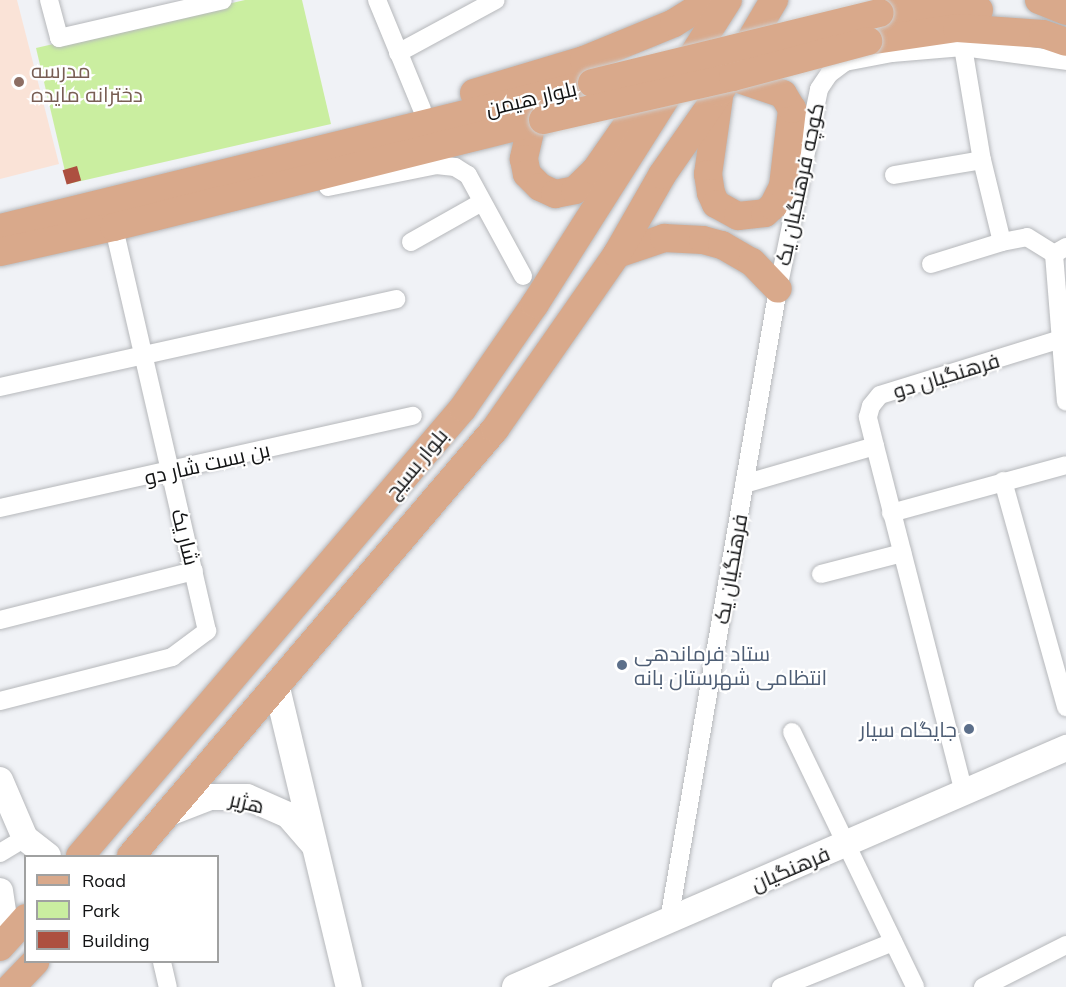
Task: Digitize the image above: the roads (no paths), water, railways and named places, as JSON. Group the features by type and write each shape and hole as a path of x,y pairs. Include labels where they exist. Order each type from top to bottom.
{"main road":[{"path":"329,146 365,126 584,60 674,23 711,0"},
{"path":"538,121 524,159 527,174 540,187 555,194 576,190 595,171 658,82 706,35 728,0"},
{"name":"بلوار بسیج","path":"134,855 166,814 277,688 410,526 495,429 617,254 662,175 727,84 774,0"},
{"path":"1039,0 1066,11"},
{"name":"بلوار هیمن","path":"0,228 880,13 973,9 1066,28"},
{"name":"بلوار هیمن","path":"0,252 114,227 538,121 727,84 868,41 957,28 1043,34 1066,42"},
{"name":"بلوار بسیج","path":"81,855 463,408 535,304 706,35"},
{"path":"617,254 664,238 703,240 722,245 752,262 778,289"},
{"path":"383,503 410,526"},
{"name":"هژیر","path":"277,688 348,987"},
{"name":"فرهنگیان","path":"514,987 1066,748"},
{"path":"0,780 25,838 47,855"},
{"name":"هژیر","path":"166,814 210,796 247,797 288,815 316,846"},
{"path":"0,891 11,934"},
{"path":"11,987 34,963"}],"street":[{"path":"49,0 58,38 223,0"},
{"path":"377,0 422,109"},
{"path":"398,53 496,0"},
{"path":"1060,0 1066,11"},
{"path":"963,47 981,160 1002,243"},
{"name":"کوچه فرهنگیان یک","path":"778,289 819,89 829,74 845,62 864,58 963,47 1066,61"},
{"path":"894,176 981,160"},
{"path":"199,204 274,197 436,165 455,167 468,175 523,276"},
{"path":"411,242 482,202"},
{"name":"شار یک","path":"0,701 172,657 207,631 145,352 114,227"},
{"path":"931,264 1027,237 1060,250 1058,340 1066,402"},
{"name":"فرهنگیان یک","path":"669,920 778,289"},
{"path":"0,387 145,352 396,298"},
{"name":"فرهنگیان دو","path":"964,792 868,417 871,406 880,395 1058,340"},
{"name":"بن بست شار دو","path":"0,508 170,472 413,416"},
{"path":"744,484 875,446"},
{"path":"891,513 1066,465"},
{"path":"1003,481 1066,707"},
{"path":"821,574 902,553"},
{"path":"0,620 194,572"},
{"path":"792,732 915,987"},
{"path":"0,853 25,838"},
{"path":"781,987 893,942"},
{"path":"983,987 1066,945"},
{"path":"162,963 165,985"}],"place":[{"name":"مدرسه دخترانه مایده","path":"19,82"},
{"name":"ستاد فرماندهی انتظامی شهرستان بانه","path":"622,665"},
{"name":"جایگاه سیار","path":"969,729"}]}
